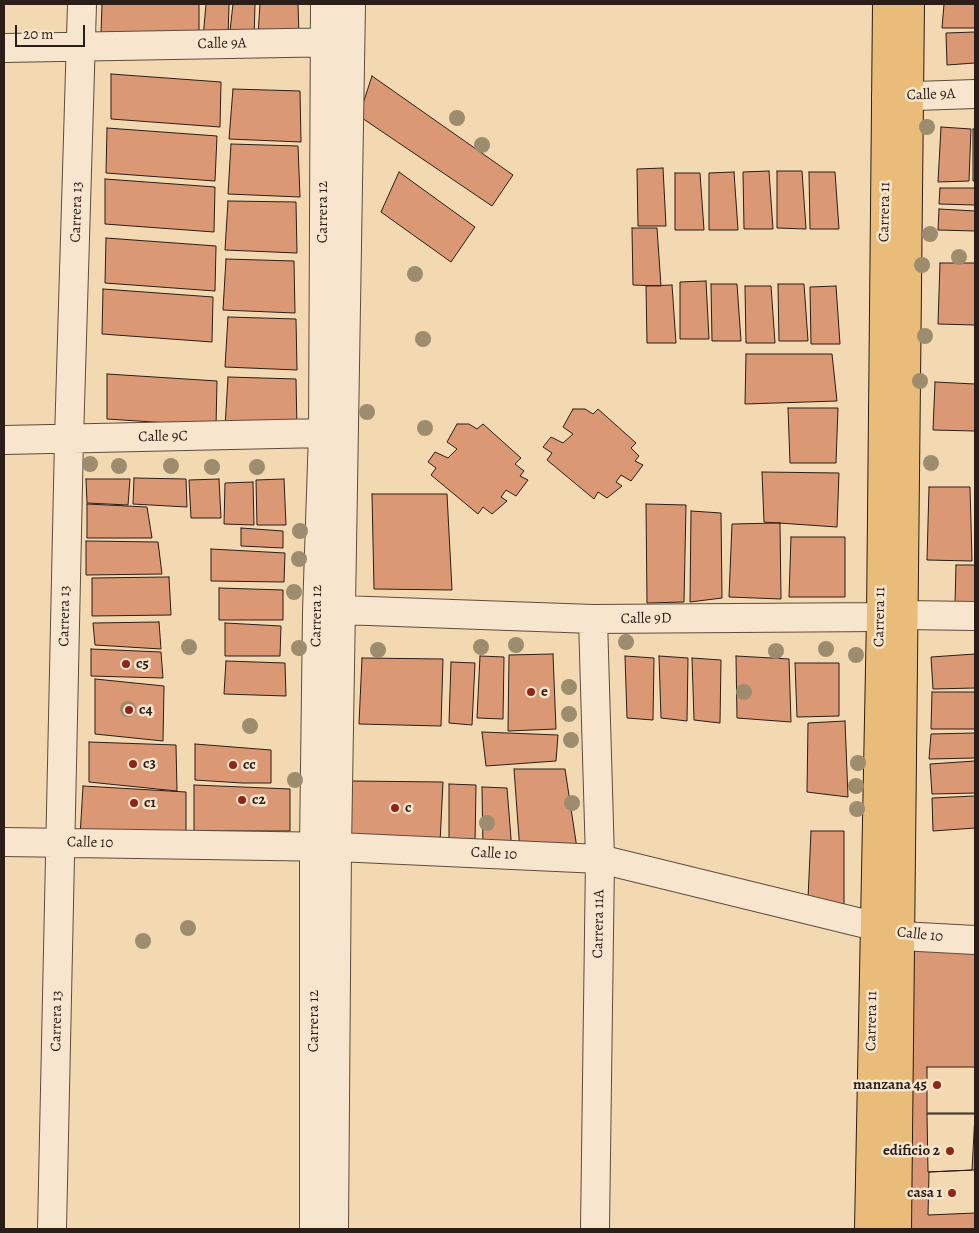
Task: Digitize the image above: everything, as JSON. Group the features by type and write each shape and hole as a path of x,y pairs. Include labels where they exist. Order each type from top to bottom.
{"main road":[{"name":"Carrera 11","path":"887,4 898,97"},
{"name":"Carrera 11","path":"897,1229 900,936 892,616 898,97 910,4"},
{"name":"Carrera 11","path":"869,1229 874,926 892,616"}],"street":[{"name":"Carrera 13","path":"52,1229 82,4"},
{"name":"Carrera 12","path":"314,1229 325,846 337,42 325,4"},
{"name":"Carrera 12","path":"329,611 323,433 337,42 351,4"},
{"name":"Calle 9A","path":"4,48 337,42"},
{"name":"Calle 9A","path":"898,97 975,94"},
{"name":"Calle 9C","path":"4,440 323,433"},
{"name":"Calle 9D","path":"329,611 593,620 975,616"},
{"name":"Carrera 11A","path":"593,620 600,859 595,1229"},
{"name":"Calle 10","path":"4,842 325,846 600,859 874,926 900,936 975,940"},
{"name":"Carrera 12","path":"325,846 334,1229"}],"building":[{"path":"102,4 199,4 199,37 101,34"},
{"path":"206,4 229,4 228,38 203,38"},
{"path":"233,4 255,4 254,40 229,40"},
{"path":"260,4 298,4 299,37 258,36"},
{"path":"944,4 975,4 975,28 942,28"},
{"path":"975,32 975,63 947,65 946,33"},
{"path":"111,74 221,82 220,127 111,119"},
{"path":"372,76 513,175 492,206 359,116"},
{"path":"233,89 300,91 301,142 229,139"},
{"path":"941,127 971,129 969,181 938,182"},
{"path":"107,128 217,136 215,181 106,173"},
{"path":"973,129 975,129 975,181 973,181"},
{"path":"231,144 298,146 300,197 228,194"},
{"path":"663,168 666,226 638,226 637,169"},
{"path":"769,171 773,229 744,229 743,172"},
{"path":"777,171 802,171 806,229 777,228"},
{"path":"399,172 475,227 451,262 381,212"},
{"path":"734,172 738,230 709,230 709,173"},
{"path":"809,172 835,172 839,229 810,229"},
{"path":"675,173 700,173 704,230 675,230"},
{"path":"105,179 215,187 214,232 105,224"},
{"path":"940,188 975,188 975,205 939,204"},
{"path":"228,201 296,202 297,253 225,250"},
{"path":"939,209 975,211 975,231 938,230"},
{"path":"632,228 657,228 661,286 633,285"},
{"path":"106,238 216,246 215,291 105,283"},
{"path":"226,259 294,261 295,313 223,310"},
{"path":"940,263 975,263 975,325 938,324"},
{"path":"706,281 709,339 680,339 680,282"},
{"path":"711,284 737,284 741,341 712,341"},
{"path":"778,284 804,284 808,341 779,341"},
{"path":"672,285 676,343 647,343 646,286"},
{"path":"745,286 771,286 775,343 746,343"},
{"path":"836,286 840,344 811,344 810,287"},
{"path":"103,289 213,297 212,342 102,334"},
{"path":"228,317 296,319 297,370 225,367"},
{"path":"746,354 832,354 837,401 745,404"},
{"path":"107,374 217,381 216,426 107,419"},
{"path":"228,377 296,379 297,430 225,427"},
{"path":"935,382 975,384 975,431 933,430"},
{"path":"788,408 838,408 836,463 790,463"},
{"path":"573,409 585,409 593,414 598,409 636,443 631,448 639,456 635,461 643,465 631,481 621,475 616,482 622,486 607,498 598,492 594,499 547,460 552,453 543,447 551,437 563,443 573,434 563,427"},
{"path":"457,424 469,424 477,429 483,424 521,458 515,464 524,471 520,476 528,480 516,496 506,490 501,497 507,501 492,514 483,507 478,514 431,475 436,468 428,462 435,452 448,458 457,449 447,442"},
{"path":"762,472 839,473 837,527 764,522"},
{"path":"134,478 186,479 187,507 133,504"},
{"path":"86,479 130,479 128,505 87,503"},
{"path":"219,479 221,518 191,518 189,480"},
{"path":"284,479 286,525 257,525 256,480"},
{"path":"253,482 254,525 224,524 225,483"},
{"path":"929,487 970,487 972,561 927,560"},
{"path":"372,494 447,494 452,590 374,589"},
{"path":"87,504 147,507 152,538 87,538"},
{"path":"646,504 686,505 684,602 647,603"},
{"path":"691,511 721,513 722,598 690,602"},
{"path":"780,523 781,599 729,597 732,524"},
{"path":"241,528 283,531 283,548 241,546"},
{"path":"791,537 845,537 845,597 789,597"},
{"path":"86,541 158,542 162,574 86,575"},
{"path":"211,549 285,553 284,582 211,581"},
{"path":"956,565 975,565 975,604 955,603"},
{"path":"169,577 171,615 92,616 92,578"},
{"path":"219,588 283,590 283,620 219,620"},
{"name":"c5","path":"159,622 161,649 95,645 93,623"},
{"path":"225,623 281,626 280,656 225,656"},
{"name":"c5","path":"91,649 161,652 163,678 91,676"},
{"name":"e","path":"553,654 556,729 508,731 509,655"},
{"path":"975,654 975,688 933,689 931,657"},
{"path":"480,656 504,657 503,719 477,718"},
{"path":"625,656 654,658 653,720 627,718"},
{"path":"659,656 688,658 687,721 661,718"},
{"path":"736,656 789,659 791,722 737,718"},
{"path":"362,658 443,659 441,726 359,724"},
{"path":"692,658 721,660 720,723 694,720"},
{"path":"226,661 285,663 286,696 224,694"},
{"path":"451,662 475,663 472,725 449,723"},
{"path":"795,663 839,663 839,716 797,717"},
{"name":"c4","path":"95,679 164,686 163,741 95,734"},
{"path":"932,692 975,692 975,729 931,729"},
{"path":"845,721 848,797 807,792 808,723"},
{"path":"482,732 558,735 556,761 486,766"},
{"path":"975,733 975,758 929,759 931,734"},
{"name":"c3","path":"89,742 176,745 177,791 89,782"},
{"name":"cc","path":"195,744 271,750 271,783 195,780"},
{"path":"975,761 975,793 932,794 930,764"},
{"path":"514,769 565,769 578,855 520,852"},
{"name":"c","path":"350,781 443,782 440,843 348,835"},
{"path":"449,784 476,785 475,845 449,843"},
{"name":"c2","path":"194,785 290,789 290,831 194,831"},
{"name":"c1","path":"83,786 186,792 186,834 80,837"},
{"path":"482,787 507,788 512,851 483,849"},
{"path":"975,796 975,828 933,831 932,798"},
{"path":"811,831 844,831 844,906 808,899"},
{"name":"manzana 45","path":"901,937 975,941 975,1229 897,1229"},
{"path":"927,1067 975,1067 975,1113 927,1113"},
{"name":"edificio 2","path":"927,1114 975,1114 972,1170 928,1172"},
{"name":"casa 1","path":"975,1170 975,1213 928,1215 929,1172"}],"place":[{"name":"c5","path":"126,664"},
{"name":"e","path":"531,692"},
{"name":"c4","path":"129,710"},
{"name":"c3","path":"133,764"},
{"name":"cc","path":"233,765"},
{"name":"c2","path":"242,800"},
{"name":"c1","path":"134,803"},
{"name":"c","path":"395,808"},
{"name":"manzana 45","path":"937,1085"},
{"name":"edificio 2","path":"950,1151"},
{"name":"casa 1","path":"952,1193"}]}
